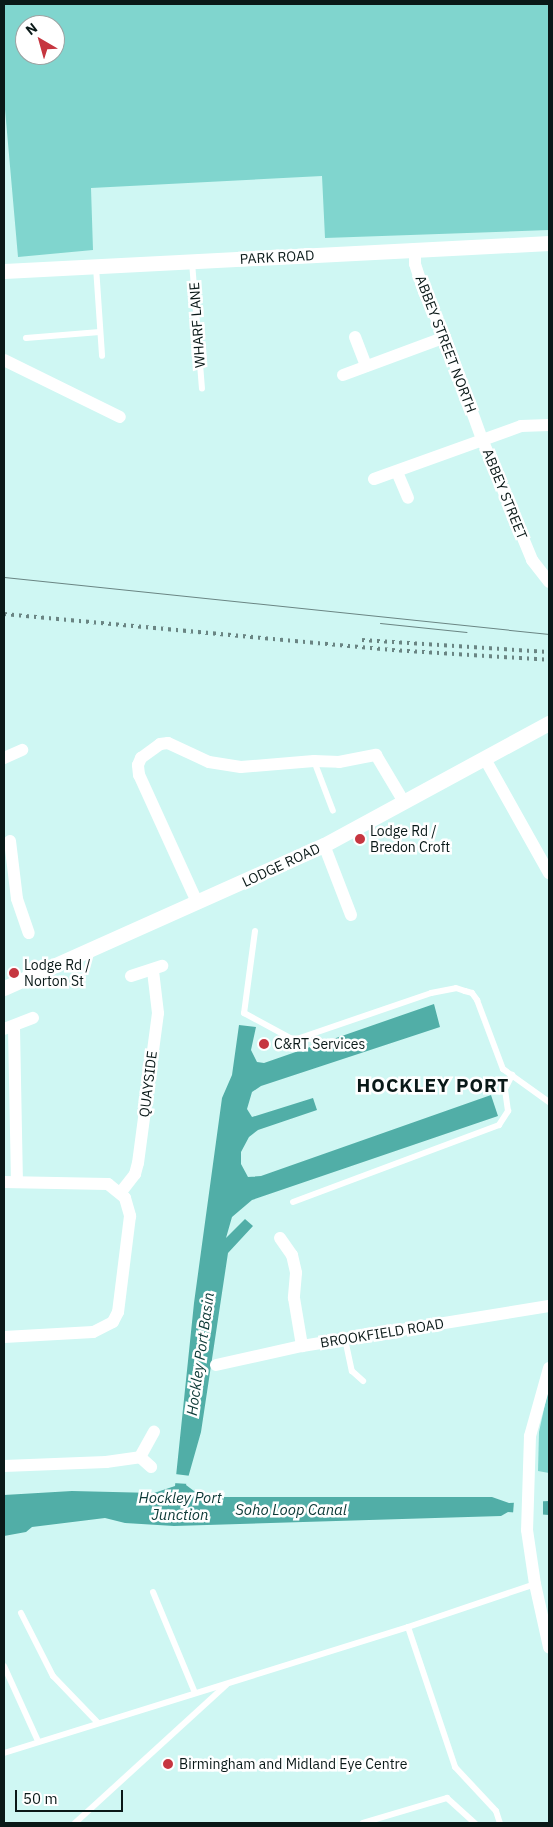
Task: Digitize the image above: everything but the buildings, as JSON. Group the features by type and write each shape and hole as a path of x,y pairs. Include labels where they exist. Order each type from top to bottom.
{"street":[{"name":"PARK ROAD","path":"4,271 549,243"},
{"name":"ABBEY STREET NORTH","path":"415,249 415,264 424,292 445,337 482,439"},
{"path":"354,337 366,366"},
{"path":"343,376 445,337"},
{"path":"4,360 120,416"},
{"name":"ABBEY STREET","path":"549,425 521,426 482,439 532,560 549,582"},
{"path":"374,479 482,439"},
{"path":"397,472 408,498"},
{"name":"LODGE ROAD","path":"4,988 324,845 485,760 549,723"},
{"path":"197,902 175,857 159,813 142,782 138,765 141,758 160,744 168,744 209,762 241,767 314,761 339,762 376,755 404,802"},
{"path":"4,758 22,750"},
{"path":"485,760 549,873"},
{"path":"10,841 17,899 29,933"},
{"path":"324,845 351,915"},
{"path":"4,901 17,899"},
{"name":"QUAYSIDE","path":"121,1192 135,1174 138,1163 158,1013 157,969 131,976"},
{"path":"17,1181 9,1028 32,1018"},
{"path":"4,1182 100,1182 115,1187 121,1192 129,1205 130,1216 118,1312 113,1322 93,1332 4,1338"},
{"path":"280,1238 302,1271 294,1298 302,1346"},
{"name":"BROOKFIELD ROAD","path":"216,1365 302,1346 549,1306"},
{"path":"548,1372 530,1436 527,1530 535,1584 546,1621 549,1646"},
{"path":"4,1466 106,1462 140,1456 154,1432"},
{"path":"140,1456 151,1468"}],"lane":[{"name":"WHARF LANE","path":"192,262 202,389"},
{"path":"96,266 102,356"},
{"path":"26,338 100,332"},
{"path":"314,761 333,811"},
{"path":"255,931 244,1013 294,1040 431,993 456,988 472,992 477,1000 503,1069 549,1102"},
{"path":"293,1202 499,1125 508,1111 505,1089 512,1075"},
{"path":"345,1339 352,1371 363,1381"},
{"path":"4,1753 408,1627 535,1584"},
{"path":"153,1592 195,1693"},
{"path":"21,1613 54,1676 98,1723"},
{"path":"408,1627 455,1768 496,1811 500,1823"},
{"path":"4,1666 38,1741"},
{"path":"75,1823 228,1683"},
{"path":"363,1823 447,1798 475,1823"}],"shaded area":[{"path":"4,4 549,4 549,230 325,238 322,176 91,188 93,250 18,257 4,98"},
{"path":"549,1386 549,1473 538,1471 539,1432"}],"water":[{"path":"434,1004 440,1027 261,1086 252,1092 247,1109 252,1117 313,1098 317,1110 258,1130 249,1137 241,1152 241,1164 248,1177 261,1176 491,1095 498,1116 252,1200 232,1217 226,1238 245,1219 253,1226 228,1253 201,1432 186,1485 202,1497 492,1497 509,1503 549,1501 549,1515 508,1512 501,1516 174,1526 125,1523 105,1518 32,1527 26,1532 4,1536 4,1495 72,1491 154,1493 175,1486 194,1303 222,1098 232,1075 239,1025 256,1027 251,1050 257,1062 264,1063"}],"pier":[{"path":"175,1474 191,1476 189,1484 173,1483"},
{"path":"514,1501 543,1501 543,1516 513,1514"}],"tram line":[{"path":"4,577 549,634"},
{"path":"380,623 467,632"}],"railway":[{"path":"4,614 392,650 549,660"},
{"path":"362,640 549,652"}],"place":[{"name":"Lodge Rd / Bredon Croft","path":"360,839"},
{"name":"Lodge Rd / Norton St","path":"14,973"},
{"name":"C&RT Services","path":"264,1044"},
{"name":"Birmingham and Midland Eye Centre","path":"168,1764"}],"district":[{"name":"HOCKLEY PORT","path":"433,1086"}],"water label":[{"name":"Hockley Port Basin","path":"200,1354"},
{"name":"Hockley Port Junction","path":"180,1506"},
{"name":"Soho Loop Canal","path":"291,1510"}]}
